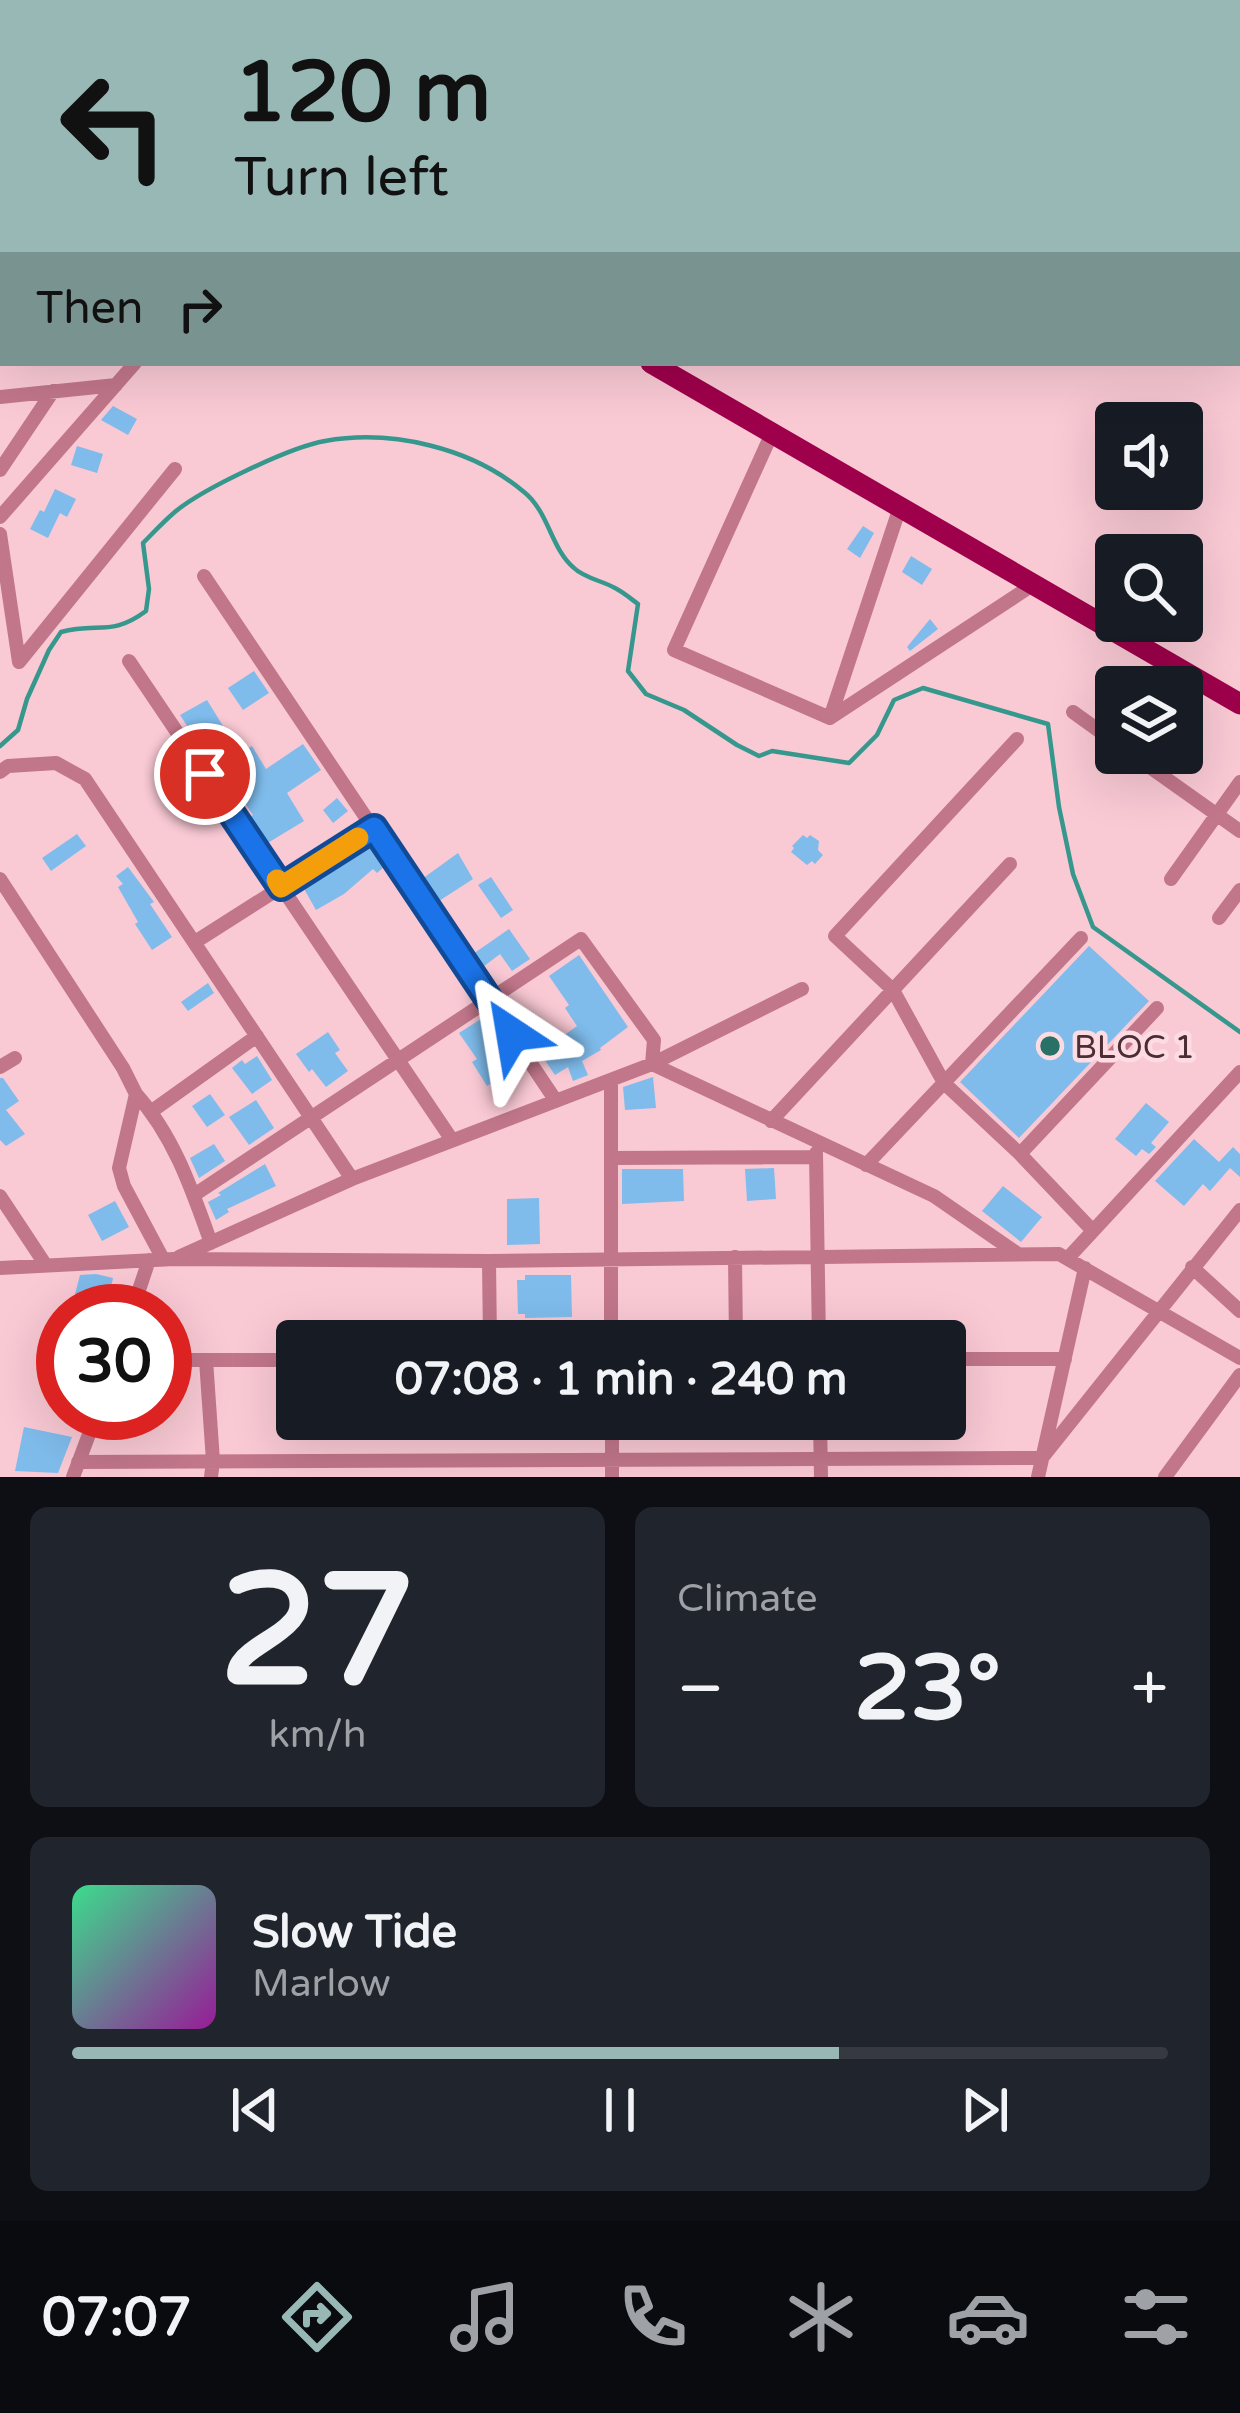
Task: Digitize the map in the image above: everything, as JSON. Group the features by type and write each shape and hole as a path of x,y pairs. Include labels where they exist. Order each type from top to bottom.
{"main road":[{"path":"656,366 1240,704"}],"street":[{"path":"2,511 132,366"},
{"path":"0,397 116,385"},
{"path":"0,470 52,392"},
{"path":"772,433 674,650 830,718"},
{"path":"0,534 7,629 19,662 175,469"},
{"path":"830,718 900,507"},
{"path":"204,576 556,1101"},
{"path":"830,718 1034,584"},
{"path":"129,661 452,1141"},
{"path":"1073,712 1095,728"},
{"path":"1017,739 835,936 893,990 944,1083 1094,1231"},
{"path":"0,772 8,766 56,763 86,778 352,1179"},
{"path":"1159,774 1240,831"},
{"path":"1171,879 1240,782"},
{"path":"195,943 374,828"},
{"path":"771,1121 1010,864"},
{"path":"0,879 136,1094 166,1133 211,1243"},
{"path":"1219,918 1240,890"},
{"path":"866,1165 1081,938"},
{"path":"194,1195 581,939 654,1040 652,1064"},
{"path":"148,1284 162,1259 211,1243 352,1179 652,1064 802,989"},
{"path":"1019,1154 1157,1008"},
{"path":"152,1112 257,1036"},
{"path":"0,1067 16,1058"},
{"path":"652,1064 771,1121 816,1150 866,1165 934,1196 1018,1254"},
{"path":"1068,1258 1240,1072"},
{"path":"610,1080 611,1320"},
{"path":"136,1094 119,1168 162,1259"},
{"path":"611,1158 816,1150"},
{"path":"816,1150 819,1320"},
{"path":"0,1196 45,1264"},
{"path":"1042,1458 1240,1210"},
{"path":"0,1268 162,1259 489,1261 1059,1254 1240,1358"},
{"path":"734,1258 735,1320"},
{"path":"489,1261 490,1320"},
{"path":"1192,1267 1240,1311"},
{"path":"1038,1477 1085,1268"},
{"path":"966,1359 1064,1359"},
{"path":"192,1360 276,1360"},
{"path":"206,1360 212,1469"},
{"path":"1165,1477 1240,1375"},
{"path":"87,1440 76,1469 612,1459 1042,1458"},
{"path":"612,1440 612,1477"},
{"path":"821,1440 821,1477"}],"building":[{"path":"113,406 137,419 128,435 101,420"},
{"path":"77,446 103,454 97,473 71,465"},
{"path":"55,489 76,499 67,517 60,513 48,538 30,529"},
{"path":"863,526 874,533 860,558 847,549"},
{"path":"911,556 932,569 922,585 902,572"},
{"path":"930,619 938,629 910,651 907,647"},
{"path":"254,671 269,693 243,710 228,688"},
{"path":"207,700 223,726 197,741 180,715"},
{"path":"303,744 321,770 287,793 304,821 266,844 249,817 253,815 217,767 252,746 266,769"},
{"path":"337,798 348,811 333,823 323,810"},
{"path":"77,834 86,846 51,871 42,858"},
{"path":"803,835 819,841 823,855 815,864 807,865 791,852"},
{"path":"370,844 385,866 377,873 373,869 316,910 303,887"},
{"path":"458,853 473,879 439,901 422,879"},
{"path":"128,867 172,937 152,950 118,887 123,884 116,876"},
{"path":"491,877 513,910 501,918 478,885"},
{"path":"509,929 530,959 512,971 500,954 483,967 473,954"},
{"name":"BLOC 1","path":"1089,946 1149,1001 1019,1138 960,1082"},
{"path":"579,955 628,1027 582,1061 588,1075 573,1081 568,1067 555,1075 540,1053 577,1026 549,976"},
{"path":"208,983 214,993 188,1011 181,1002"},
{"path":"481,1019 486,1026 490,1023 519,1066 487,1086 472,1062 477,1059 459,1033"},
{"path":"328,1032 348,1071 326,1087 296,1054"},
{"path":"257,1056 272,1080 252,1094 232,1068"},
{"path":"653,1077 656,1108 625,1110 623,1087"},
{"path":"0,1078 19,1101 6,1110 25,1134 6,1146 0,1140"},
{"path":"210,1094 225,1115 207,1127 192,1106"},
{"path":"256,1100 274,1128 249,1145 229,1117"},
{"path":"1146,1103 1169,1122 1151,1143 1156,1147 1149,1154 1142,1149 1136,1156 1115,1139"},
{"path":"1194,1139 1219,1162 1233,1147 1240,1154 1240,1177 1230,1168 1210,1191 1203,1184 1184,1206 1155,1181"},
{"path":"214,1144 225,1161 199,1178 190,1158"},
{"path":"265,1164 276,1186 227,1209 216,1220 208,1202"},
{"path":"774,1168 776,1199 747,1201 745,1169"},
{"path":"622,1169 683,1169 684,1201 622,1204"},
{"path":"1003,1186 1042,1217 1021,1242 982,1211"},
{"path":"539,1198 540,1244 507,1245 507,1199"},
{"path":"115,1201 129,1227 102,1241 88,1215"},
{"path":"80,1275 113,1278 112,1284 78,1284"},
{"path":"525,1275 571,1275 572,1317 525,1318 518,1314 517,1280 525,1280"},
{"path":"24,1427 36,1430 36,1440 71,1440 58,1473 15,1471"}],"waterway":[{"path":"0,746 18,730 27,699 61,632 123,624 146,611 149,589 143,543 189,502 310,445 351,438 404,440 456,453 524,492 574,568 638,604 628,671 646,694 684,710 759,756 772,751 849,763 877,735 894,700 923,688 1048,724 1073,874 1093,927 1240,1032"}],"slow traffic":[{"path":"277,880 281,887 358,838"}],"place":[{"name":"BLOC 1","path":"1050,1046"}],"route":[{"path":"205,774 281,887 374,828 512,1034"}]}
